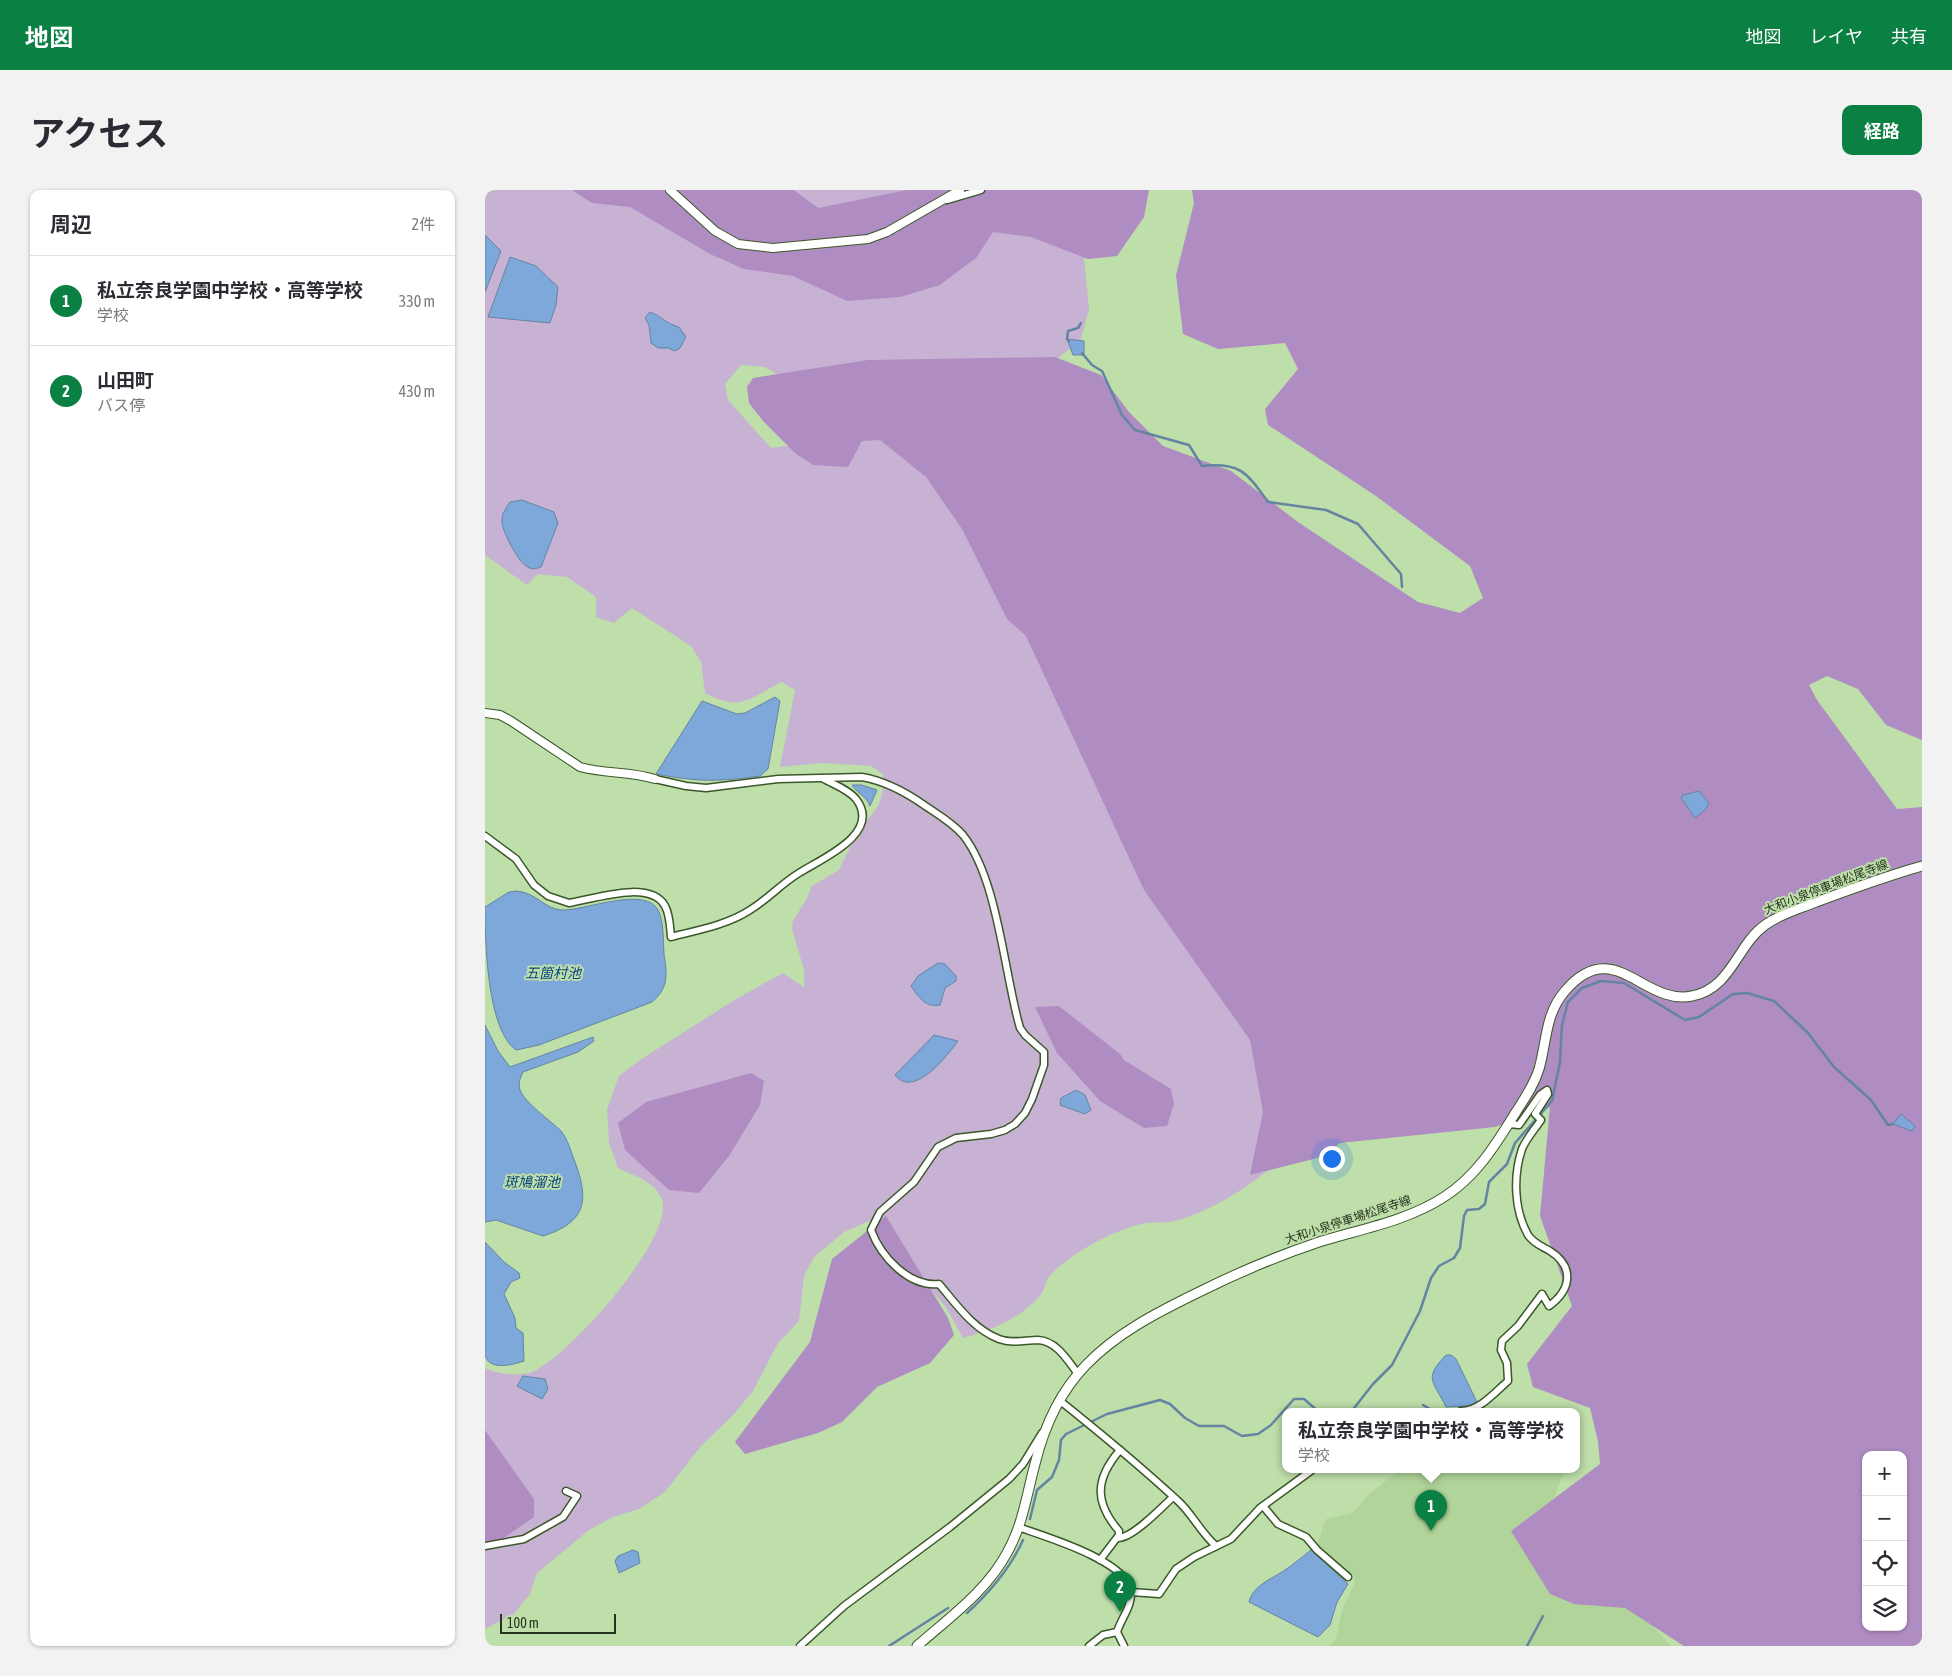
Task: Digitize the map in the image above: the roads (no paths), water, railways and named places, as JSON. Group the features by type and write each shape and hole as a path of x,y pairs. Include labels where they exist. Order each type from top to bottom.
{"main road":[{"name":"大和小泉停車場松尾寺線","path":"917,1646 965,1605 991,1577 1008,1552 1018,1527 1047,1424 1059,1400 1078,1374 1120,1335 1167,1308 1239,1272 1275,1257 1401,1217 1444,1197 1475,1171 1509,1124 1538,1074 1551,1012 1568,988 1585,973 1595,970 1618,970 1672,996 1687,998 1703,993 1717,984 1729,971 1763,926 1785,914 1879,878 1922,866"}],"street":[{"path":"670,190 715,231 738,244 773,248 868,239 887,232 960,190"},
{"path":"943,201 981,190"},
{"path":"485,713 500,715 511,721 580,766 641,775 686,786 706,788 778,780 862,777 886,783 925,806 962,834 973,852 989,892 1020,1028 1044,1052 1045,1058 1032,1099 1025,1114 1015,1124 1005,1130 991,1134 957,1138 938,1147 914,1182 887,1205 875,1219 871,1230 874,1238 887,1256 911,1280 921,1284 939,1284 978,1327 1010,1342 1047,1342 1061,1352 1078,1374"},
{"path":"485,836 516,859 534,885 560,901 581,901 633,892 652,895 660,899 667,910 671,937 715,926 750,911 796,875 847,844 859,826 861,810 857,800 849,793 824,779"},
{"path":"1473,1408 1481,1404 1508,1381 1507,1363 1501,1350 1502,1341 1518,1326 1542,1294 1549,1306 1559,1298 1568,1284 1563,1263 1529,1236 1517,1198 1516,1172 1523,1147 1541,1120 1535,1114 1548,1094 1547,1090 1540,1095 1519,1125 1509,1124"},
{"path":"1059,1400 1173,1497 1217,1546"},
{"path":"800,1646 851,1600 950,1527 1013,1475 1023,1464 1047,1424"},
{"path":"1100,1560 1118,1538 1119,1531 1103,1510 1101,1497 1105,1469 1120,1450"},
{"path":"1131,1592 1159,1594 1175,1569 1194,1557 1231,1539 1263,1506 1308,1473"},
{"path":"485,1546 524,1538 563,1517 577,1496 566,1491"},
{"path":"1118,1538 1123,1538 1132,1533 1173,1497"},
{"path":"1263,1506 1278,1524 1306,1537 1317,1550 1348,1577"},
{"path":"1018,1527 1085,1551 1122,1577 1131,1592 1130,1602 1117,1632"},
{"path":"1089,1646 1103,1635 1117,1632"},
{"path":"1117,1632 1125,1646"}],"water":[{"path":"485,235 501,251 485,292"},
{"path":"510,257 536,266 558,287 556,305 550,323 488,317"},
{"path":"650,312 679,327 686,337 680,348 675,351 668,348 658,348 651,343 649,325 645,318"},
{"path":"1067,339 1084,341 1084,355 1073,355"},
{"path":"522,500 554,512 558,523 541,567 533,569 526,566 519,558 502,525 503,515 510,502"},
{"path":"775,697 780,701 768,769 760,776 708,780 683,779 656,774 702,701 737,714 745,713"},
{"path":"852,785 862,785 877,790 870,806 867,800"},
{"path":"1699,791 1709,803 1705,810 1695,818 1681,798 1683,795"},
{"name":"五箇村池","path":"509,892 524,892 550,907 562,910 629,899 642,900 653,904 661,917 666,968 664,986 658,997 652,1002 539,1045 516,1050 506,1040 493,1005 487,962 485,907"},
{"path":"938,963 945,964 956,976 956,981 945,988 940,1005 930,1005 923,1001 911,986 918,976"},
{"name":"斑鳩溜池","path":"485,1025 498,1051 510,1067 593,1037 594,1041 578,1052 523,1072 520,1081 520,1090 527,1100 561,1131 566,1138 582,1188 581,1208 576,1216 569,1224 543,1236 496,1220 485,1222"},
{"path":"934,1035 958,1041 938,1065 920,1079 911,1082 903,1081 895,1075"},
{"path":"1076,1090 1085,1095 1091,1110 1085,1114 1060,1105 1061,1098"},
{"path":"1901,1114 1915,1126 1912,1131 1893,1124"},
{"path":"485,1242 504,1262 519,1273 520,1278 511,1282 504,1294 515,1318 516,1328 523,1333 524,1361 502,1366 491,1363 485,1355"},
{"path":"1446,1355 1451,1355 1456,1359 1477,1402 1469,1406 1446,1407 1434,1385 1432,1375 1434,1369"},
{"path":"523,1376 545,1379 548,1389 542,1399 517,1386"},
{"path":"633,1550 638,1552 640,1563 619,1573 615,1561 618,1556"},
{"path":"1311,1550 1348,1584 1337,1602 1330,1625 1318,1637 1249,1602 1254,1591"}],"waterway":[{"path":"1069,341 1067,339 1068,331 1078,328 1081,323"},
{"path":"1082,353 1092,365 1102,371 1122,415 1135,430 1189,445 1202,466 1226,466 1242,472 1268,502 1326,510 1358,524 1401,574 1402,587"},
{"path":"1354,1408 1373,1384 1392,1365 1420,1311 1431,1278 1439,1266 1454,1258 1460,1248 1464,1216 1467,1210 1479,1209 1485,1204 1489,1182 1507,1164 1515,1143 1552,1101 1560,1062 1562,1025 1568,1002 1582,988 1601,981 1624,983 1685,1020 1699,1017 1733,994 1747,993 1774,1001 1808,1033 1834,1067 1871,1100 1888,1125 1893,1124"},
{"path":"1286,1408 1294,1399 1304,1399 1314,1408"},
{"path":"1030,1519 1037,1490 1052,1477 1059,1460 1061,1440 1066,1434 1107,1414 1160,1400 1170,1404 1185,1418 1199,1426 1224,1426 1242,1436 1258,1434 1271,1425 1282,1413"},
{"path":"1423,1405 1428,1408"},
{"path":"967,1613 999,1580 1023,1540"},
{"path":"889,1646 948,1608"},
{"path":"1527,1646 1543,1616"}],"place":[{"name":"私立奈良学園中学校・高等学校","path":"1431,1531"},
{"name":"山田町","path":"1120,1612"}]}
